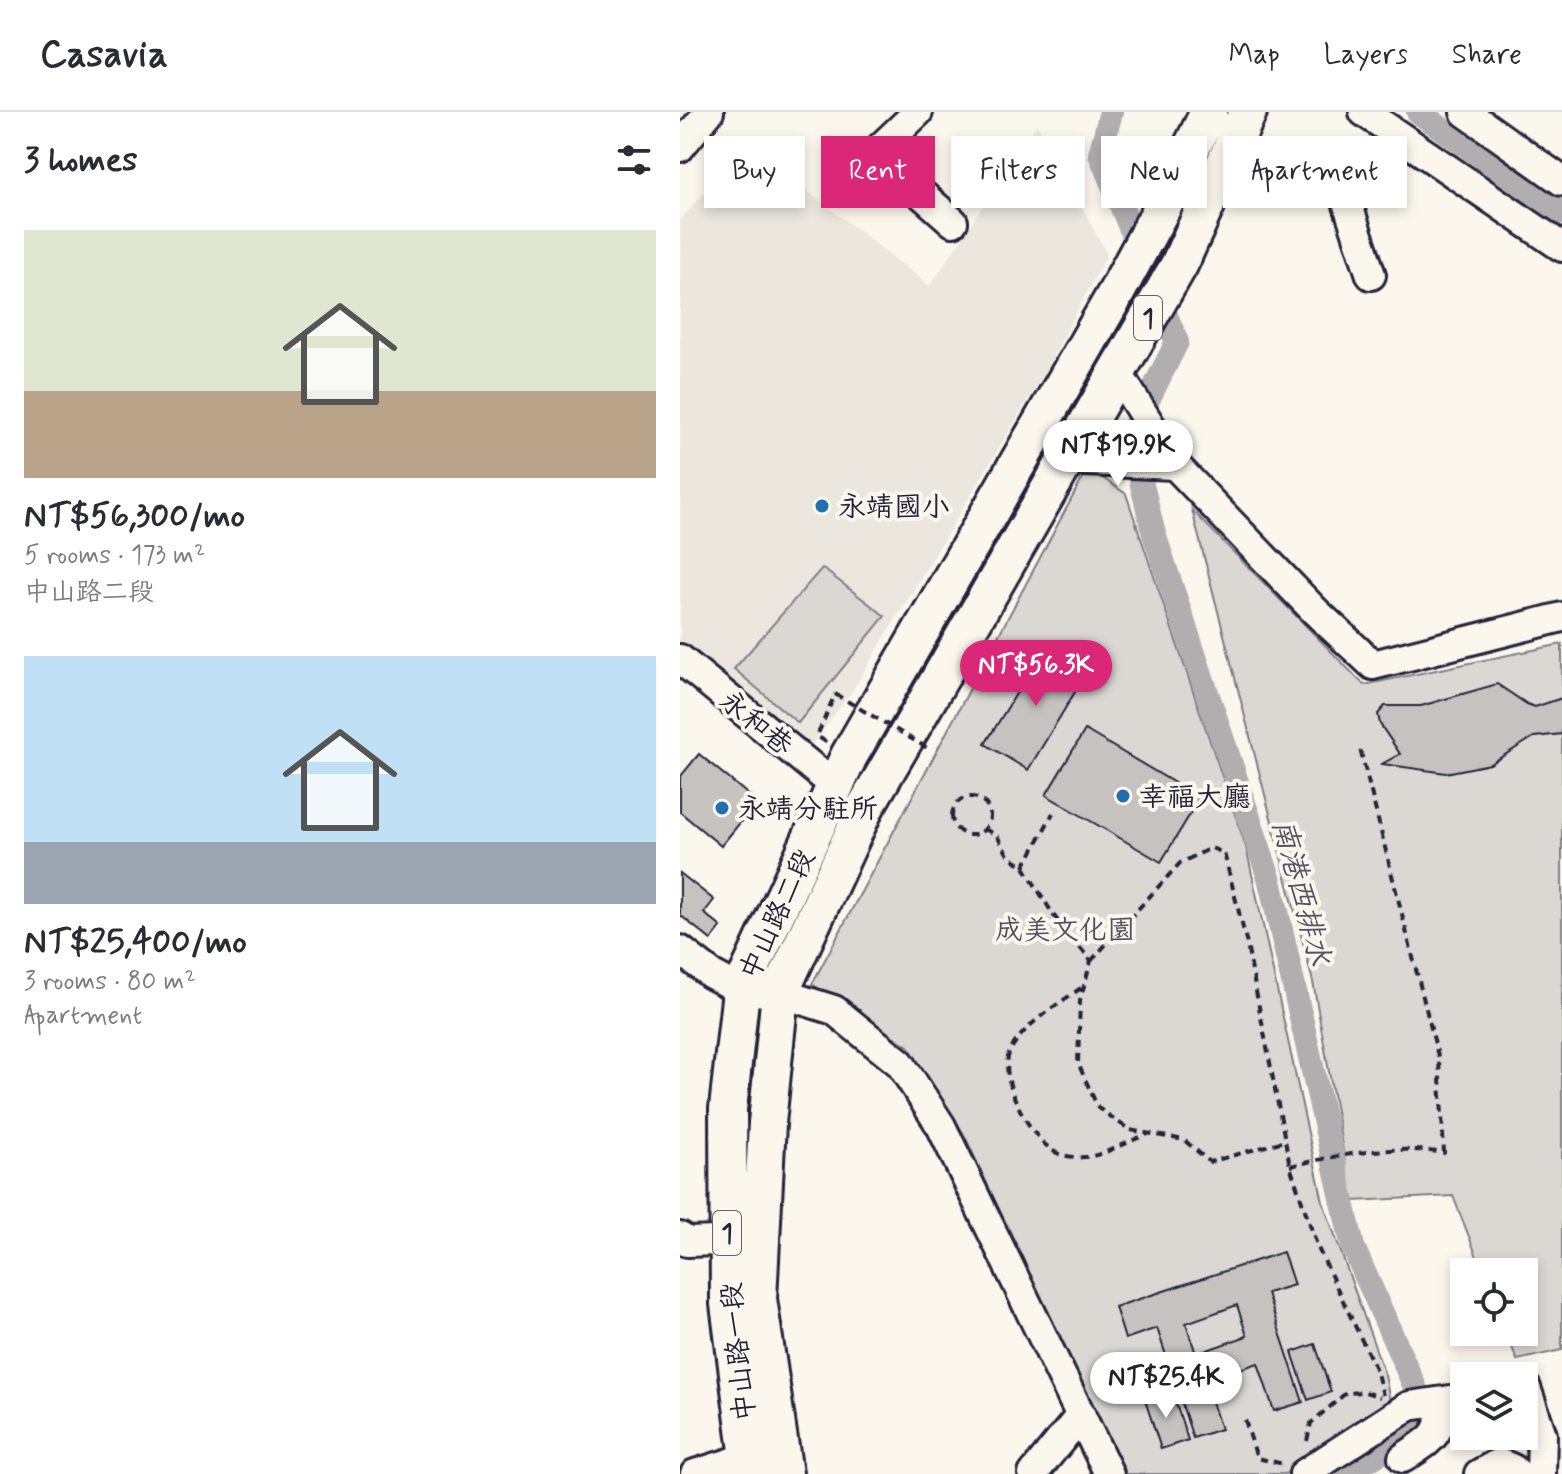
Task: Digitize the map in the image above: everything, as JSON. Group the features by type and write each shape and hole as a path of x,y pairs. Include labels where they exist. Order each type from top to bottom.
{"main road":[{"name":"中山路二段","path":"741,990 849,756 1116,293 1209,112"},
{"name":"1","path":"1117,372 1179,265 1248,112"},
{"name":"中山路二段","path":"780,993 866,806 1117,372"},
{"name":"中山路一段","path":"741,990 728,1109 744,1240 758,1299 784,1474"},
{"name":"中山路一段","path":"750,1465 729,1304 767,1123 780,993"}],"street":[{"path":"680,147 709,112"},
{"path":"918,112 875,153 953,222"},
{"path":"1364,112 1398,136"},
{"path":"1465,112 1562,181"},
{"path":"1407,142 1562,247"},
{"path":"1349,208 1371,275"},
{"path":"1117,372 1175,465 1315,611 1373,665 1562,617"},
{"path":"1064,460 1175,465"},
{"name":"永和巷","path":"680,659 834,785"},
{"path":"680,950 711,974 741,990 780,993 834,1010 900,1063 941,1126 1109,1474"},
{"path":"680,1237 687,1242 744,1240"},
{"path":"1300,1467 1409,1406 1450,1401"},
{"path":"1403,1458 1435,1437 1450,1408"},
{"path":"1033,1474 1081,1415"},
{"path":"1538,1423 1542,1435 1541,1474"},
{"path":"1479,1474 1499,1463 1518,1474"},
{"path":"695,1474 750,1465"}],"path":[{"path":"817,736 835,694 929,749"},
{"path":"1290,1166 1338,1156 1417,1148 1444,1153 1439,1060 1359,745"},
{"path":"969,798 983,802 990,816 985,829 975,835 963,833 953,821 956,806 969,798"},
{"path":"1024,867 1053,813"},
{"path":"985,829 997,836 1008,855 1024,867 1054,916 1091,961"},
{"path":"1284,1141 1210,1162 1184,1140 1130,1130 1098,1108 1078,1063 1080,1000 1091,961 1180,863 1211,848 1224,853 1246,940 1290,1166 1318,1248 1376,1370 1383,1397 1365,1392 1346,1393 1311,1423 1306,1444"},
{"path":"1083,986 1040,1017 1010,1050 1005,1070 1015,1099 1035,1134 1059,1154 1085,1158 1148,1134"},
{"path":"1245,1420 1257,1458 1300,1467"}],"shaded area":[{"name":"永靖國小","path":"1037,124 1043,136 1029,136"},
{"name":"永靖國小","path":"805,189 821,201 821,208 829,208 930,286 982,208 1082,208 1107,254 1045,372 853,690 809,749 680,641 680,220 704,193 704,208 805,208"}],"green space":[{"name":"成美文化園","path":"1088,468 1126,494 1246,847 1323,1202 1385,1375 1390,1401 1373,1419 1285,1474 1125,1474 1064,1352 965,1136 908,1046 812,984"},
{"path":"1192,510 1364,685 1562,644 1562,1350 1517,1360 1512,1346 1538,1346 1538,1258 1477,1258 1453,1196 1352,1201 1313,982"},
{"path":"822,568 885,616 798,723 734,669"}],"building":[{"path":"1045,647 1087,672 1028,770 985,744"},
{"path":"1497,684 1535,707 1562,698 1562,734 1534,737 1490,764 1446,773 1382,764 1400,754 1380,724 1378,714 1385,706 1421,706"},
{"name":"幸福大廳","path":"1085,730 1200,798 1161,862 1046,795"},
{"path":"699,754 757,802 721,846 680,812 680,777"},
{"path":"680,873 714,900 704,913 721,927 711,940 680,915"},
{"path":"1283,1252 1294,1285 1267,1293 1303,1402 1274,1411 1258,1363 1205,1381 1221,1429 1193,1438 1157,1328 1125,1339 1115,1307","holes":["1237,1305 1247,1336 1196,1354 1186,1323"]},
{"path":"1315,1344 1331,1392 1308,1400 1292,1352"},
{"path":"1172,1392 1188,1440 1161,1449 1145,1400"}],"waterway":[{"name":"南港西排水","path":"1111,112 1100,154 1177,342 1130,436 1154,534 1270,881 1353,1247 1430,1421 1347,1474"},
{"path":"1418,112 1562,213"}],"place":[{"name":"永靖國小","path":"822,506"},
{"name":"幸福大廳","path":"1123,796"},
{"name":"永靖分駐所","path":"722,808"}]}
